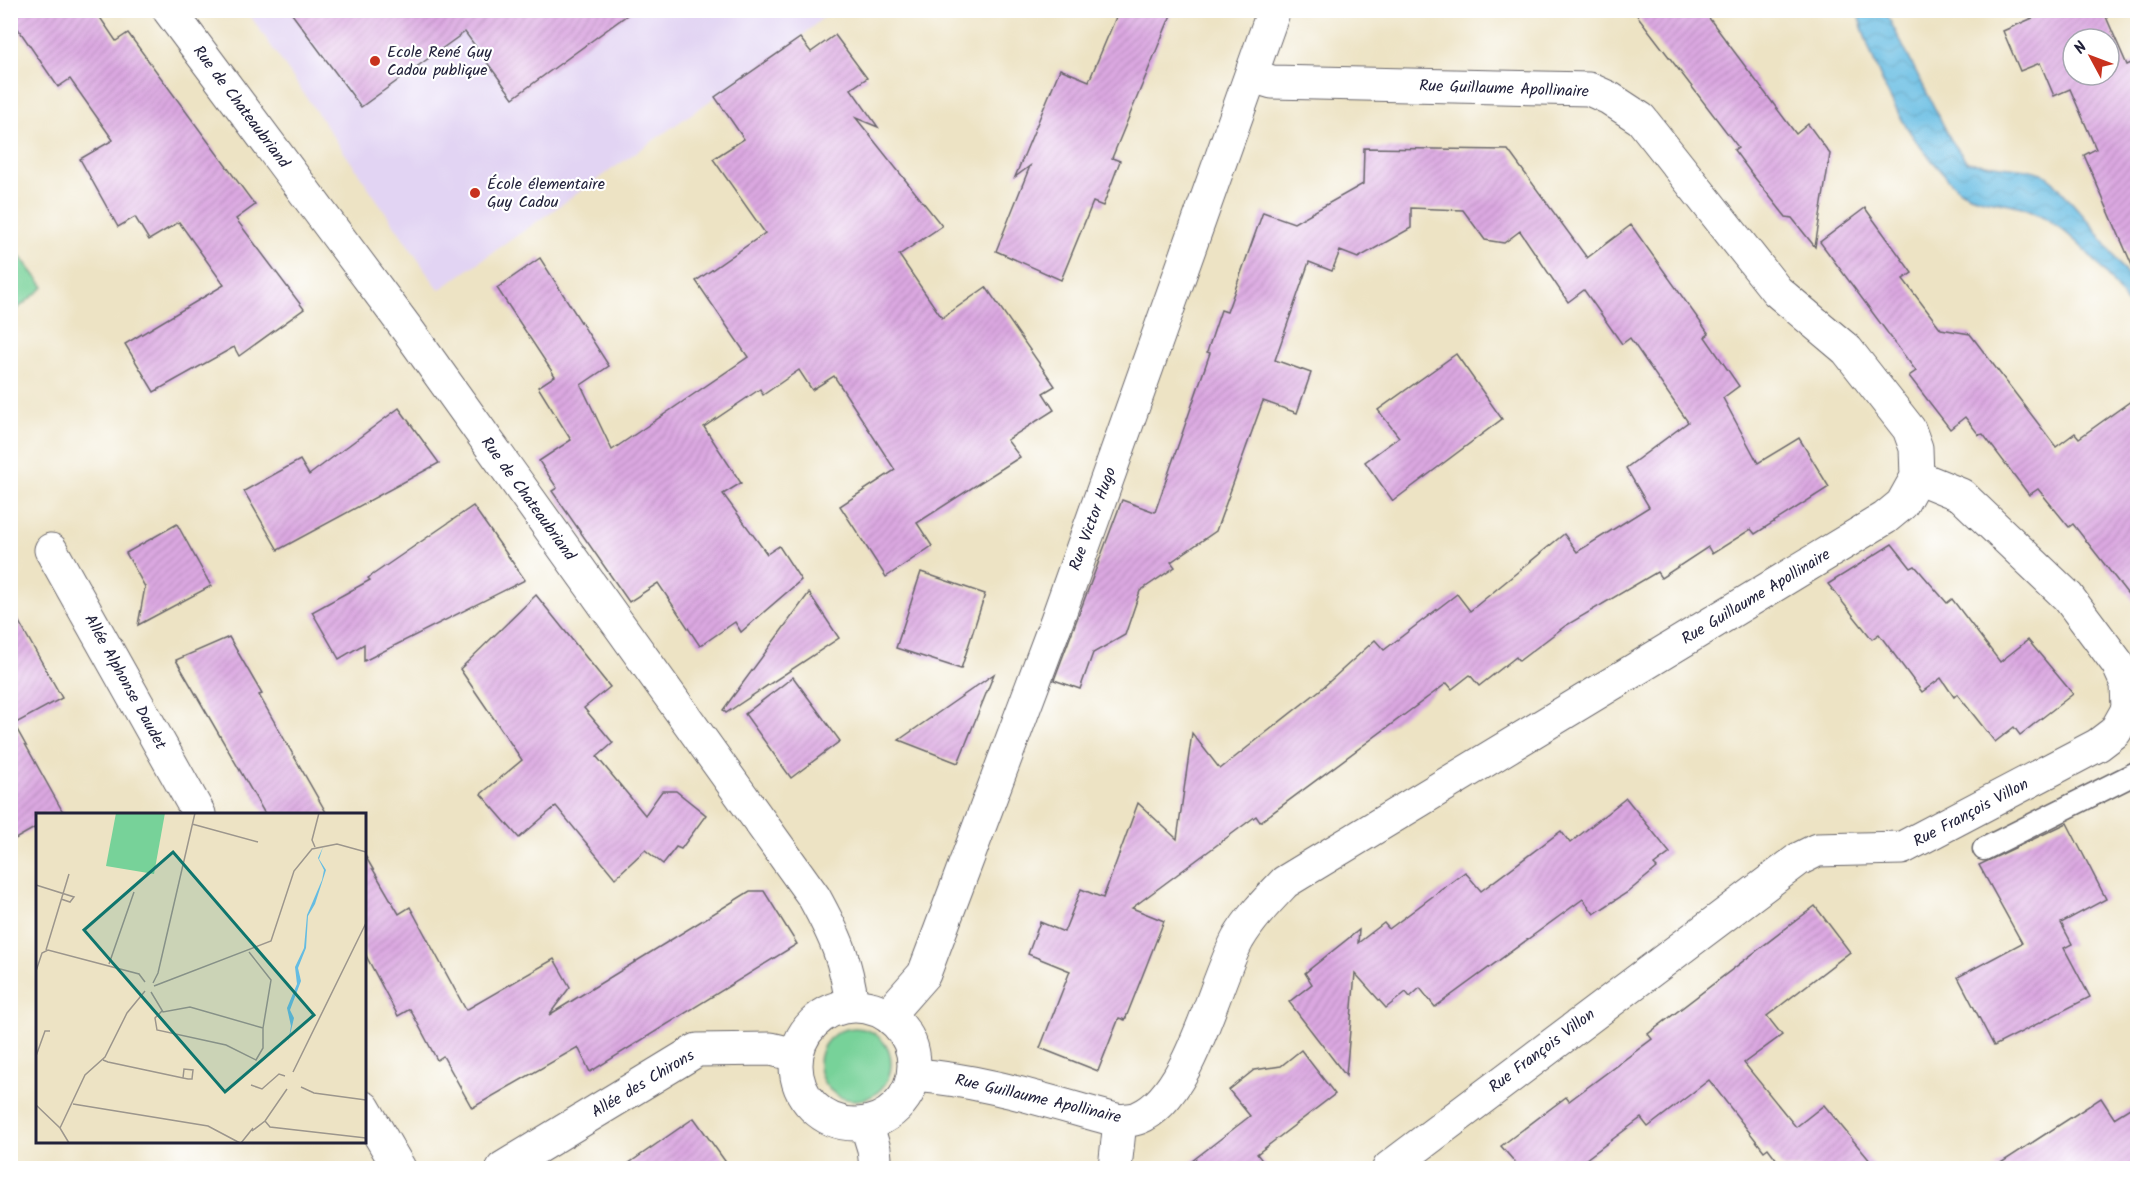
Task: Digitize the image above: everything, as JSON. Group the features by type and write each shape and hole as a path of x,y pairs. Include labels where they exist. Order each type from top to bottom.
{"street":[{"name":"Rue de Chateaubriand","path":"169,10 407,329 814,897 839,942 848,976 852,1005"},
{"name":"Rue Victor Hugo","path":"888,1015 924,974 1057,620 1274,10"},
{"name":"Rue Guillaume Apollinaire","path":"914,1075 942,1077 1002,1089 1120,1121 1139,1118 1170,1092 1180,1077 1238,940 1263,906 1286,882 1885,518 1902,504 1917,477 1916,448 1909,429 1847,350 1777,291 1641,119 1609,98 1589,89 1272,82 1252,76"},
{"name":"Rue François Villon","path":"1389,1168 1799,859 1817,850 1902,848 2098,745 2115,732 2128,709 2127,684 2118,664 2068,597 1961,495 1917,477"},
{"name":"Allée Alphonse Daudet","path":"51,550 199,813"},
{"path":"852,1005 871,1007 888,1015 910,1042 914,1058 914,1075 908,1092 898,1107 883,1117 866,1123 847,1124 829,1119 813,1108 802,1092 796,1074 796,1055 803,1036 816,1021 832,1010 852,1005"},
{"name":"Allée des Chirons","path":"503,1168 697,1050 771,1049 796,1055"},
{"path":"366,1111 399,1168"},
{"path":"1116,1168 1120,1121"},
{"path":"866,1123 874,1149 876,1168"}],"lane":[{"path":"1984,849 2138,772"}],"shaded area":[{"name":"École élementaire Guy Cadou","path":"247,11 830,11 800,38 439,290"}],"green space":[{"path":"11,245 44,287 10,314"},
{"path":"855,1028 875,1034 885,1044 891,1064 885,1084 875,1094 855,1100 835,1094 825,1084 819,1064 825,1044 835,1034"}],"water":[{"path":"1857,11 1885,11 1951,140 1967,162 2027,169 2042,173 2053,181 2095,229 2137,290 2137,320 2104,272 2063,230 2030,210 1968,194 1948,179 1923,150 1898,113 1879,74"}],"building":[{"path":"10,10 95,10 116,41 128,33 255,205 236,219 304,309 239,356 234,347 154,392 125,344 224,285 179,222 149,240 135,217 118,227 80,159 113,140 70,79 58,87 10,17"},
{"name":"Ecole René Guy Cadou publique","path":"289,10 634,10 513,98 465,32 361,107"},
{"path":"1119,10 1173,10 1112,158 1120,161 1103,206 1093,202 1061,280 996,251 1030,166 1015,177 1060,69 1089,81"},
{"path":"1633,10 1703,10 1796,134 1808,124 1830,154 1815,247 1792,218 1786,217 1751,173 1734,150 1738,147"},
{"path":"2051,10 2103,10 2110,27 2061,27 2061,87 2121,87 2121,51 2127,65 2138,60 2138,279 2084,155 2096,149 2070,89 2054,96 2040,63 2020,71 2003,31"},
{"path":"835,35 867,78 851,89 878,127 856,118 942,226 899,255 942,318 986,287 1055,386 1043,393 1054,410 1007,440 1020,457 917,523 932,546 886,577 840,506 895,470 834,376 812,390 799,370 763,395 760,389 704,427 741,483 723,494 767,554 779,546 801,580 741,632 735,622 700,646 658,583 629,602 552,491 557,488 539,461 571,440 538,387 555,376 497,288 540,258 609,366 581,385 612,450 748,357 696,281 765,233 713,159 744,139 715,97 800,38 811,52"},
{"path":"1364,148 1508,150 1587,258 1631,225 1709,334 1705,337 1739,386 1723,398 1758,463 1799,438 1829,487 1755,534 1751,529 1712,554 1708,547 1661,578 1657,572 1565,626 1519,661 1516,657 1479,686 1470,675 1452,689 1447,683 1260,822 1256,816 1132,908 1164,921 1125,1020 1119,1018 1098,1071 1040,1048 1070,971 1028,954 1040,922 1064,932 1081,889 1103,898 1138,803 1177,839 1192,733 1220,769 1320,690 1375,640 1384,650 1457,594 1470,611 1564,534 1577,552 1649,507 1626,468 1688,422 1630,338 1622,344 1584,290 1568,302 1520,231 1504,243 1485,240 1463,210 1411,208 1411,228 1358,258 1340,251 1332,271 1309,262 1275,360 1311,373 1297,413 1263,401 1216,531 1171,562 1175,567 1140,591 1125,635 1093,653 1080,689 1054,680 1122,500 1155,512 1210,353 1207,352 1221,310 1227,312 1263,212 1294,223 1363,184"},
{"path":"1865,208 1912,273 1903,279 1941,329 1970,334 2056,447 2075,433 2079,438 2138,396 2138,607 2073,524 2069,527 2038,489 2029,495 1983,434 1979,435 1965,417 1950,429 1909,376 1916,371 1820,242"},
{"path":"1456,354 1502,419 1393,501 1365,462 1399,437 1378,410"},
{"path":"399,408 439,463 278,550 244,491 300,460 309,475"},
{"path":"473,506 525,580 364,661 364,644 339,659 312,612 370,580 368,578"},
{"path":"177,524 211,586 138,625 145,587 126,553"},
{"path":"1892,544 1911,568 1915,566 1947,603 1952,599 2000,662 2028,640 2073,694 2020,735 2014,727 1995,742 1957,694 1954,697 1941,678 1922,692 1879,634 1872,639 1828,584"},
{"path":"921,572 985,594 961,669 896,648"},
{"path":"809,593 839,638 726,713 723,710"},
{"path":"536,595 610,687 584,708 613,743 597,757 645,815 662,791 676,791 706,815 681,849 676,847 663,864 645,850 615,878 556,806 519,838 481,794 522,760 460,669"},
{"path":"10,606 62,698 14,724 63,812 36,813 36,827 10,842"},
{"path":"229,637 262,694 259,695 326,813 264,813 176,660"},
{"path":"994,674 958,763 899,740"},
{"path":"793,677 840,741 791,778 745,714"},
{"path":"1626,798 1670,853 1654,865 1657,868 1628,892 1594,914 1583,899 1435,1007 1420,988 1410,997 1406,992 1386,1008 1355,973 1346,1076 1289,1002 1312,984 1305,973 1359,930 1358,943 1384,923 1389,929 1465,872 1481,891 1561,831 1570,843"},
{"path":"2067,823 2106,899 2061,923 2072,944 2064,948 2090,997 1994,1046 1958,977 2022,943 1979,865"},
{"path":"366,857 399,914 410,907 466,1010 554,959 570,987 549,1015 750,891 764,891 797,944 590,1072 578,1047 472,1108 443,1056 437,1060 410,1009 398,1016 366,956"},
{"path":"1815,906 1850,952 1767,1016 1782,1035 1744,1063 1796,1127 1824,1105 1876,1168 1783,1168 1768,1148 1764,1151 1709,1080 1648,1127 1641,1118 1574,1168 1520,1168 1501,1146 1566,1097 1569,1101 1652,1039 1648,1034"},
{"path":"1301,1050 1335,1094 1257,1154 1268,1168 1183,1168 1250,1116 1229,1090 1254,1070 1281,1066"},
{"path":"2101,1098 2114,1118 2138,1103 2138,1168 1993,1168"},
{"path":"694,1118 730,1168 622,1168"}],"place":[{"name":"Ecole René Guy Cadou publique","path":"375,61"},
{"name":"École élementaire Guy Cadou","path":"475,193"}]}
